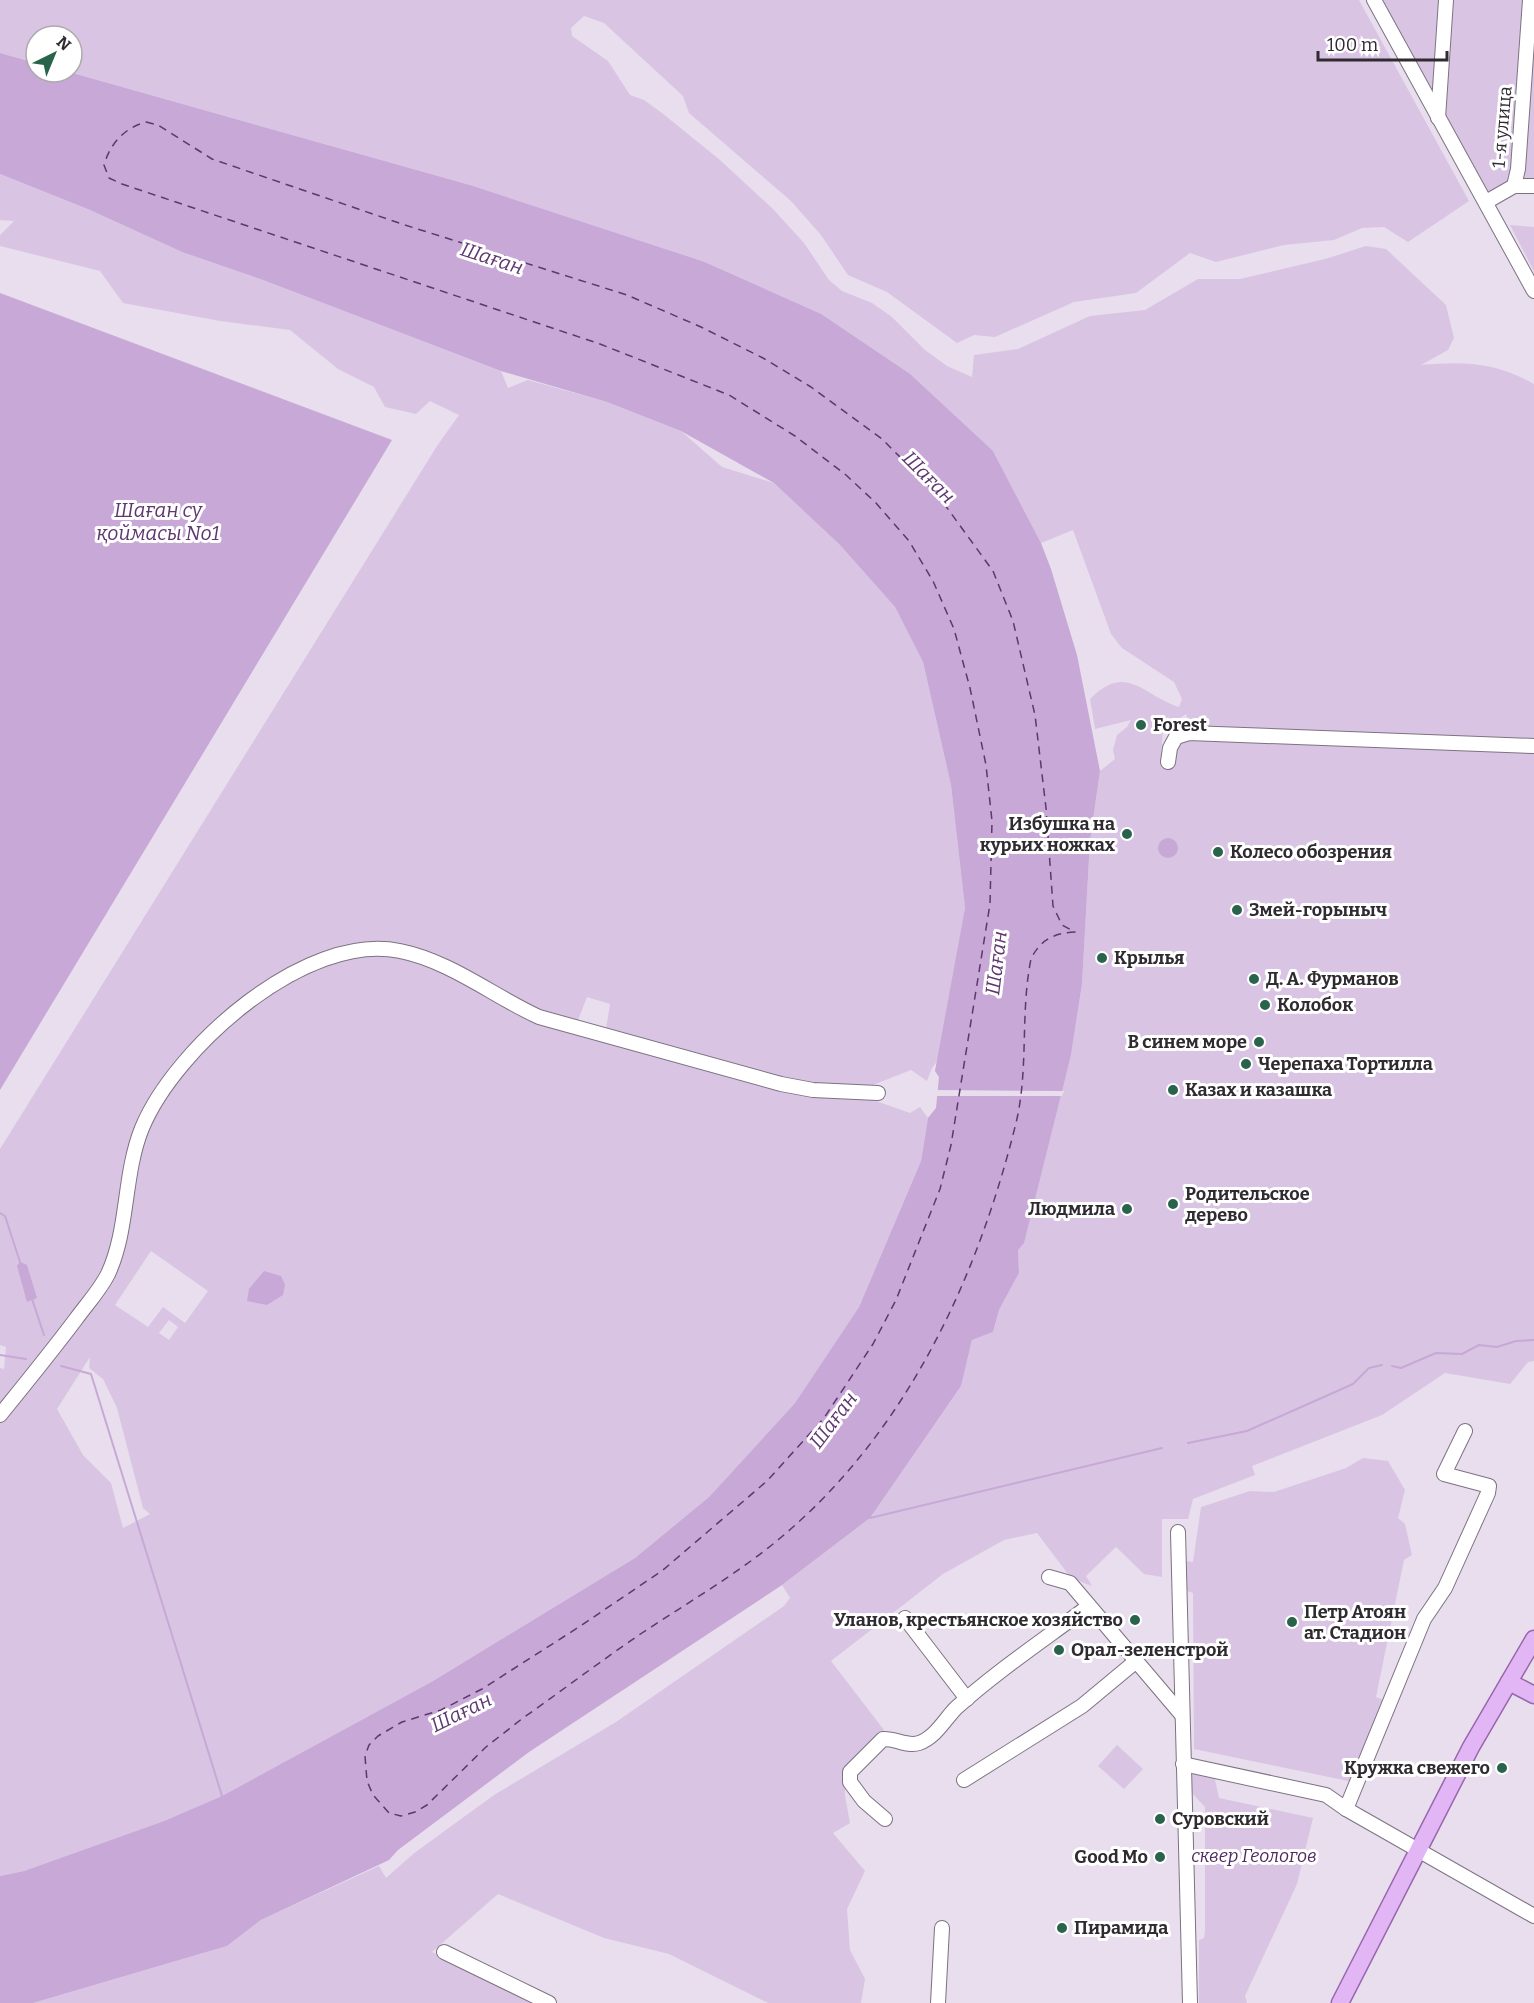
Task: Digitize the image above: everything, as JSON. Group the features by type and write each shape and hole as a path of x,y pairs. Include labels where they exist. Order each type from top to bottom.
{"main road":[{"path":"1340,2003 1514,1684 1534,1639"},
{"path":"1514,1684 1534,1661"},
{"path":"1514,1684 1534,1695"},
{"path":"1350,2003 1421,1851"}],"street":[{"path":"1374,0 1534,291"},
{"path":"1438,119 1446,0"},
{"name":"1-я улица","path":"1514,186 1518,169 1530,0"},
{"path":"1486,202 1514,186 1534,186"},
{"path":"1168,762 1170,748 1176,738 1189,733 1534,746"},
{"path":"0,1415 107,1275 117,1244 128,1182 141,1130 165,1085 196,1050 266,988 316,962 348,953 378,949 397,950 438,963 539,1017 781,1084 813,1090 878,1093"},
{"path":"1346,1809 1424,1619 1444,1588 1488,1494 1489,1486 1444,1474 1465,1431"},
{"path":"1178,1532 1190,2003"},
{"path":"1049,1577 1070,1583 1182,1715"},
{"path":"885,1819 864,1801 850,1782 850,1772 883,1739 891,1738 908,1744 918,1744 928,1739 967,1699 1089,1605"},
{"path":"905,1618 967,1699"},
{"path":"964,1780 1082,1706 1135,1662"},
{"path":"1183,1764 1326,1795 1346,1809 1534,1916"},
{"path":"938,2003 942,1928"},
{"path":"444,1952 549,2003"}],"green space":[{"path":"0,0 1359,0 1469,201 1408,242 1384,227 1362,228 1334,240 1284,245 1216,262 1190,253 1136,293 1074,302 995,337 974,335 957,343 887,292 848,275 821,235 791,201 689,113 683,96 604,23 584,16 571,28 572,36 608,61 630,95 644,100 662,113 720,160 773,209 804,243 829,280 842,291 872,303 892,317 925,350 947,366 972,377 974,355 1018,349 1090,316 1145,310 1198,279 1240,279 1325,259 1366,246 1386,249 1446,305 1454,338 1448,350 1421,365 1465,363 1493,367 1534,384 1534,1361 1528,1362 1510,1384 1445,1373 1382,1415 1252,1466 1255,1475 1193,1499 1188,1519 1162,1519 1162,1577 1144,1574 1116,1547 1086,1576 1092,1586 1071,1578 1037,1533 1004,1540 943,1574 831,1661 884,1730 845,1769 845,1796 850,1823 833,1833 865,1871 847,1909 850,1950 865,1979 861,2003 768,2003 669,1954 604,1938 498,1894 432,1952 536,2003 33,2003 227,1946 261,1920 379,1866 386,1878 413,1854 494,1795 616,1722 784,1606 790,1598 782,1585 870,1518 961,1386 972,1340 993,1332 999,1310 1019,1273 1018,1250 1071,1055 1082,984 1090,841 1100,771 1115,759 1113,750 1117,735 1127,727 1131,720 1095,729 1090,699 1103,688 1114,683 1125,682 1179,707 1182,699 1174,682 1122,648 1111,634 1073,530 1041,543 993,451 702,261 470,185 84,76 84,24 24,24 24,60 0,53","holes":["1186,714 1191,734 1178,739 1174,749 1176,756 1161,757 1163,728 1180,727 1179,719"]},
{"path":"1374,0 1534,0 1534,186 1486,202"},
{"path":"0,174 90,210 182,252 263,280 501,371 508,388 528,380 607,402 681,431 722,467 774,483 840,545 895,607 923,662 951,785 965,908 938,1060 927,1081 911,1070 873,1085 873,1100 910,1113 920,1107 928,1118 921,1161 859,1307 795,1403 709,1497 635,1558 433,1681 222,1796 164,1821 24,1871 0,1876 0,1368 4,1369 6,1347 0,1345 0,1149 437,446 459,415 430,401 416,414 385,407 374,387 338,369 290,330 220,321 123,303 100,271 0,246 0,235 14,221 0,220","holes":["587,997 610,1004 605,1035 575,1028","151,1251 208,1291 185,1323 163,1307 148,1327 115,1305","169,1320 178,1327 169,1340 159,1333","90,1357 89,1368 103,1379 117,1408 143,1508 150,1514 123,1528 111,1483 83,1455 57,1409"]},
{"path":"1510,225 1534,227 1534,271"},
{"name":"Петр Атоян ат. Стадион","path":"1363,1458 1388,1461 1405,1490 1398,1518 1405,1524 1412,1555 1404,1560 1376,1697 1386,1701 1353,1782 1194,1749 1193,1593 1187,1591 1187,1561 1193,1562 1201,1507 1250,1491 1274,1492 1346,1468"},
{"path":"1117,1745 1143,1769 1124,1789 1098,1766"},
{"name":"сквер Геологов","path":"1190,1771 1214,1775 1219,1798 1313,1818 1297,1884 1245,1996 1247,2003 1199,2003 1199,1940 1204,1938 1205,1930 1205,1807 1191,1792"}],"water":[{"name":"Шаған","path":"0,53 24,60 24,84 84,84 84,76 470,185 702,261 821,314 910,374 993,451 1041,543 1051,569 1077,655 1100,771 1090,841 1082,984 1071,1055 1024,1243 1018,1250 1019,1273 999,1310 993,1332 972,1340 961,1386 870,1518 782,1585 529,1752 398,1850 389,1860 261,1920 227,1946 33,2003 0,2003 0,1876 24,1871 164,1821 222,1796 433,1681 635,1558 709,1497 795,1403 859,1307 921,1161 928,1118 936,1108 939,1077 935,1071 965,908 951,785 923,662 895,607 840,545 774,483 681,431 607,402 501,371 263,280 182,252 90,210 0,174"},
{"name":"Шаған су қоймасы No1","path":"0,293 392,440 0,1090"},
{"path":"1168,838 1175,841 1178,848 1175,855 1168,858 1161,855 1158,848 1161,841"},
{"path":"20,1262 27,1265 37,1298 27,1302 17,1266"},
{"path":"264,1271 281,1276 285,1285 283,1295 267,1305 247,1301 249,1289"}],"pier":[{"path":"935,1090 1064,1091 1062,1096 935,1096"}],"waterway":[{"path":"0,1213 5,1216 21,1265"},
{"path":"32,1299 44,1335"},
{"path":"1392,1366 1401,1368 1436,1353 1462,1354 1479,1345 1497,1347 1516,1341 1534,1340"},
{"path":"0,1355 26,1359"},
{"path":"1188,1443 1247,1431 1353,1384 1369,1368 1382,1365"},
{"path":"61,1366 91,1374 222,1796"},
{"path":"870,1518 1162,1448"}],"ferry route":[{"path":"146,122 158,125 212,159 405,225 627,295 701,327 763,358 811,387 882,439 937,494 993,571 1013,621 1035,715 1046,808 1053,906 1062,925 1075,932 1054,936 1043,942 1031,959 1026,1000 1020,1103 1000,1181 959,1293 932,1347 902,1398 868,1447 829,1493 768,1548 733,1574 627,1643 523,1718 486,1747 427,1805 401,1816 389,1813 373,1795 367,1781 365,1756 369,1745 378,1736 402,1722 441,1710 482,1689 663,1570 767,1481 824,1418 873,1344 896,1300 940,1189 951,1145 990,904 992,821 986,765 970,688 954,629 933,581 909,541 876,503 846,475 795,436 729,395 600,344 109,178 104,165 110,150 131,128 146,122"}],"place":[{"name":"Forest","path":"1141,725"},
{"name":"Избушка на курьих ножках","path":"1127,834"},
{"name":"Колесо обозрения","path":"1218,852"},
{"name":"Змей-горыныч","path":"1237,910"},
{"name":"Крылья","path":"1102,958"},
{"name":"Д. А. Фурманов","path":"1254,979"},
{"name":"Колобок","path":"1265,1005"},
{"name":"В синем море","path":"1259,1042"},
{"name":"Черепаха Тортилла","path":"1246,1064"},
{"name":"Казах и казашка","path":"1173,1090"},
{"name":"Родительское дерево","path":"1173,1204"},
{"name":"Людмила","path":"1127,1209"},
{"name":"Уланов, крестьянское хозяйство","path":"1135,1620"},
{"name":"Петр Атоян ат. Стадион","path":"1292,1622"},
{"name":"Орал-зеленстрой","path":"1059,1650"},
{"name":"Кружка свежего","path":"1502,1768"},
{"name":"Суровский","path":"1160,1819"},
{"name":"Good Mo","path":"1160,1857"},
{"name":"Пирамида","path":"1062,1928"}]}
